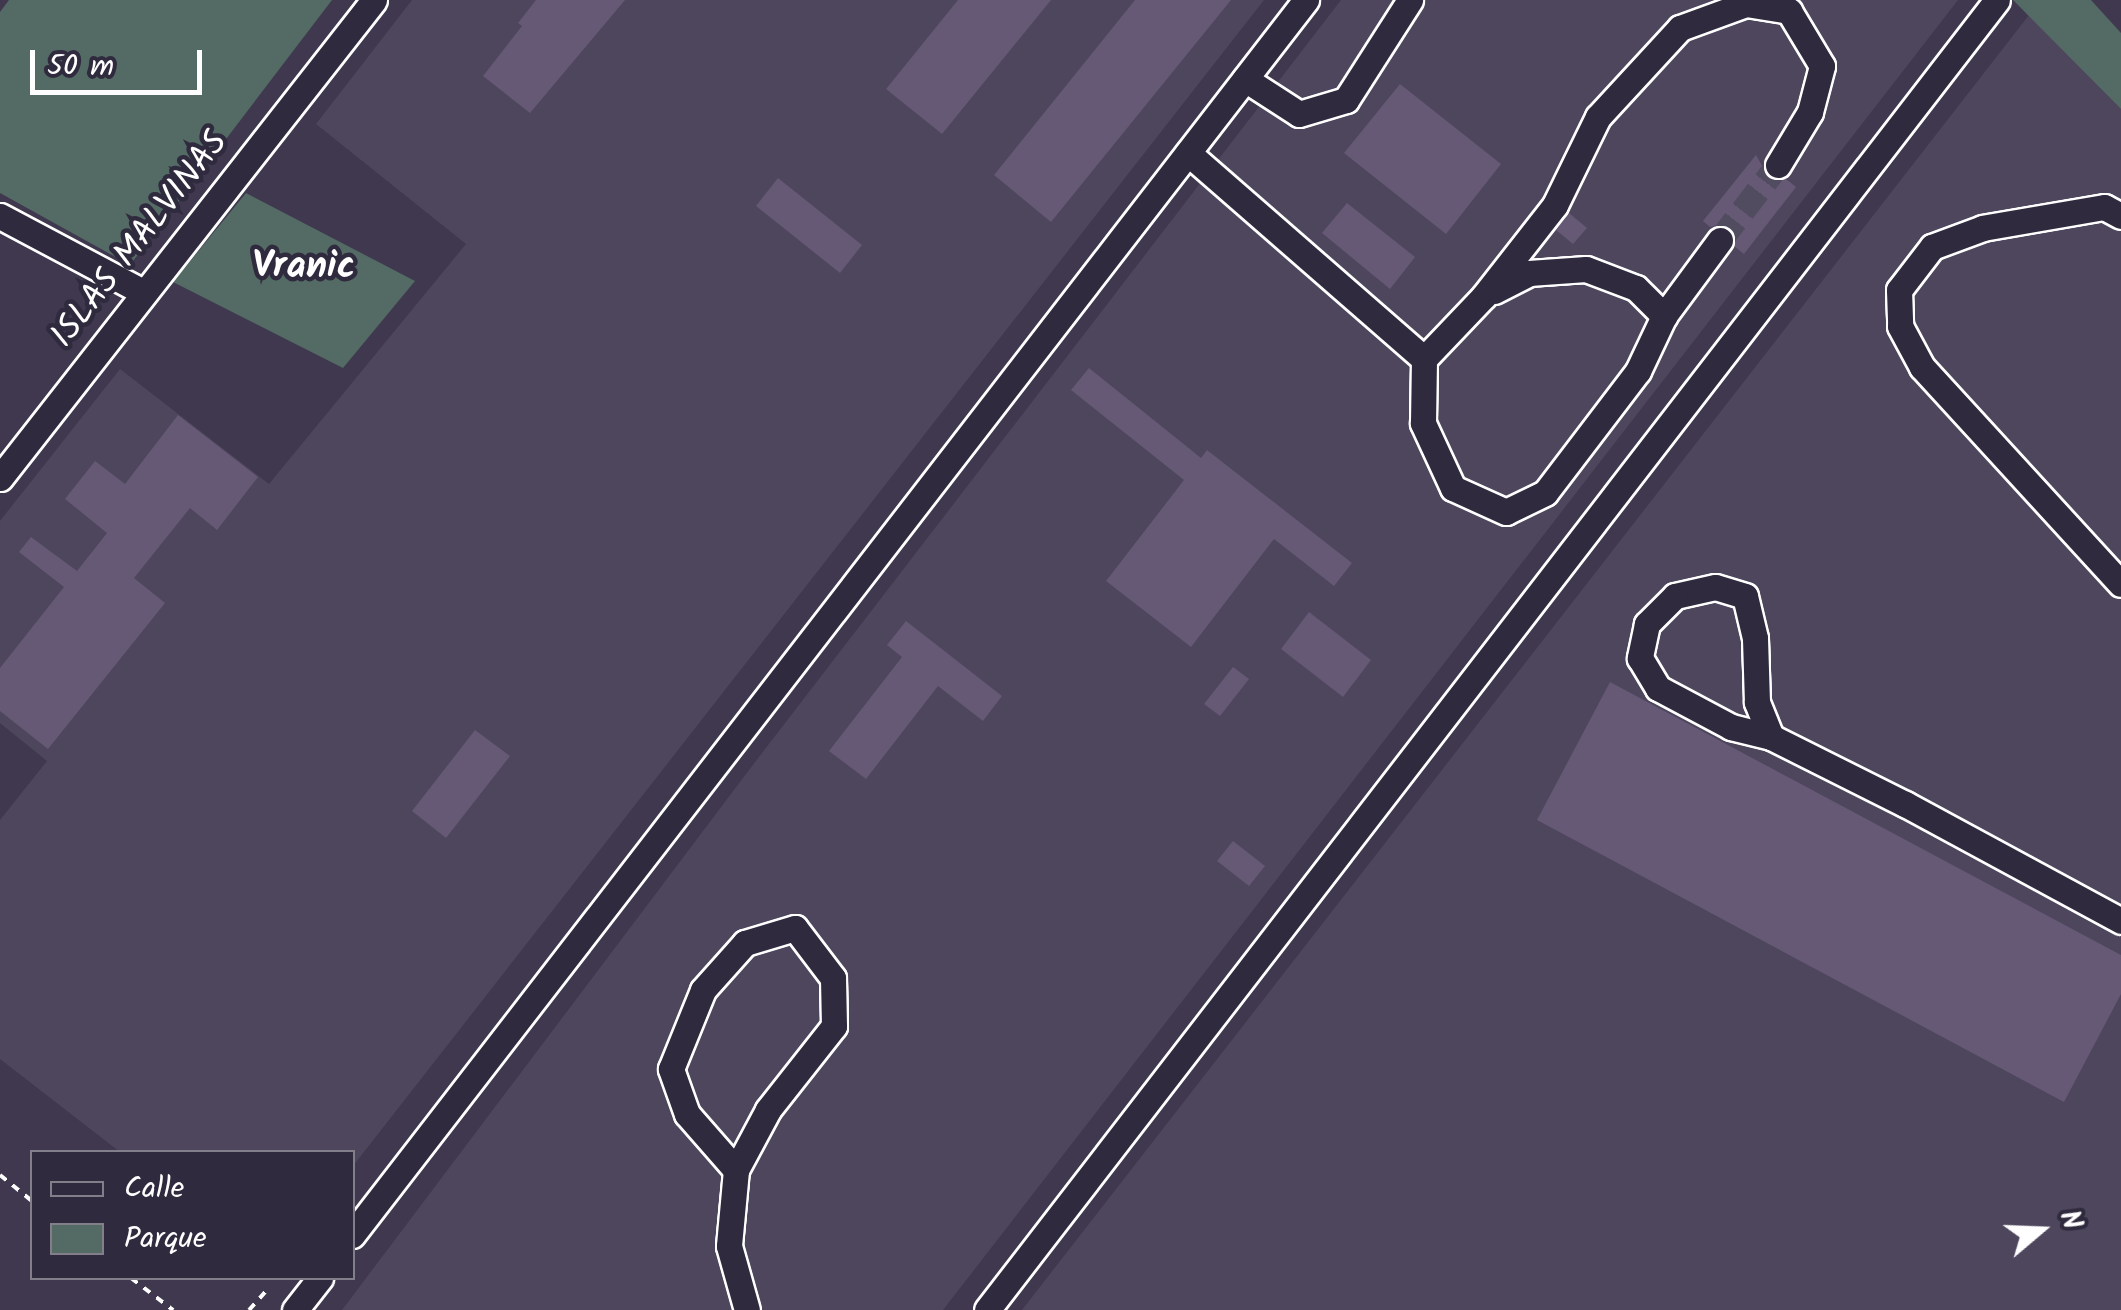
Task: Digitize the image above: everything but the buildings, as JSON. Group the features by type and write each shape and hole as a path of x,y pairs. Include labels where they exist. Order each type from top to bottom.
{"street":[{"name":"ISLAS MALVINAS","path":"0,478 374,0"},
{"path":"355,1231 1306,0"},
{"path":"1246,79 1300,114 1346,100 1410,0"},
{"path":"987,1310 1997,0"},
{"path":"1720,240 1664,316 1638,370 1545,493 1506,512 1453,488 1424,424 1424,359 1484,296 1555,205 1598,117 1680,28 1746,4 1789,11 1822,66 1810,112 1778,165"},
{"path":"1188,153 1424,359"},
{"path":"2121,216 2104,207 1983,228 1932,247 1900,290 1900,326 1922,368 2121,584"},
{"path":"0,216 142,292"},
{"path":"1484,296 1529,273 1586,270 1636,288 1664,316"},
{"path":"1771,737 1757,702 1755,638 1745,596 1715,587 1675,596 1646,624 1640,658 1658,688 1731,727 1771,737 2121,921"},
{"path":"736,1170 687,1114 670,1069 703,990 745,943 795,928 833,978 834,1026 768,1110 736,1170 728,1246 748,1310"},
{"path":"295,1310 318,1280"}],"path":[{"path":"0,1175 30,1199"},
{"path":"134,1280 173,1310"},
{"path":"248,1310 265,1292"}],"shaded area":[{"path":"412,0 1264,0 355,1163 355,1150 117,1150 0,1059 0,820 47,761 0,723 0,521 120,369 269,484 466,244 316,124"},
{"path":"1341,0 1958,0 943,1310 342,1310 749,770"},
{"path":"2029,15 2121,109 2121,1310 1022,1310"}],"green space":[{"path":"9,0 332,0 130,265 0,193 0,12"},
{"path":"2013,0 2091,0 2121,33 2121,109"},
{"path":"246,193 415,281 343,368 173,282"}],"tunnel":[{"path":"1720,240 1778,165"}],"district":[{"name":"Vranic","path":"304,268"}]}
